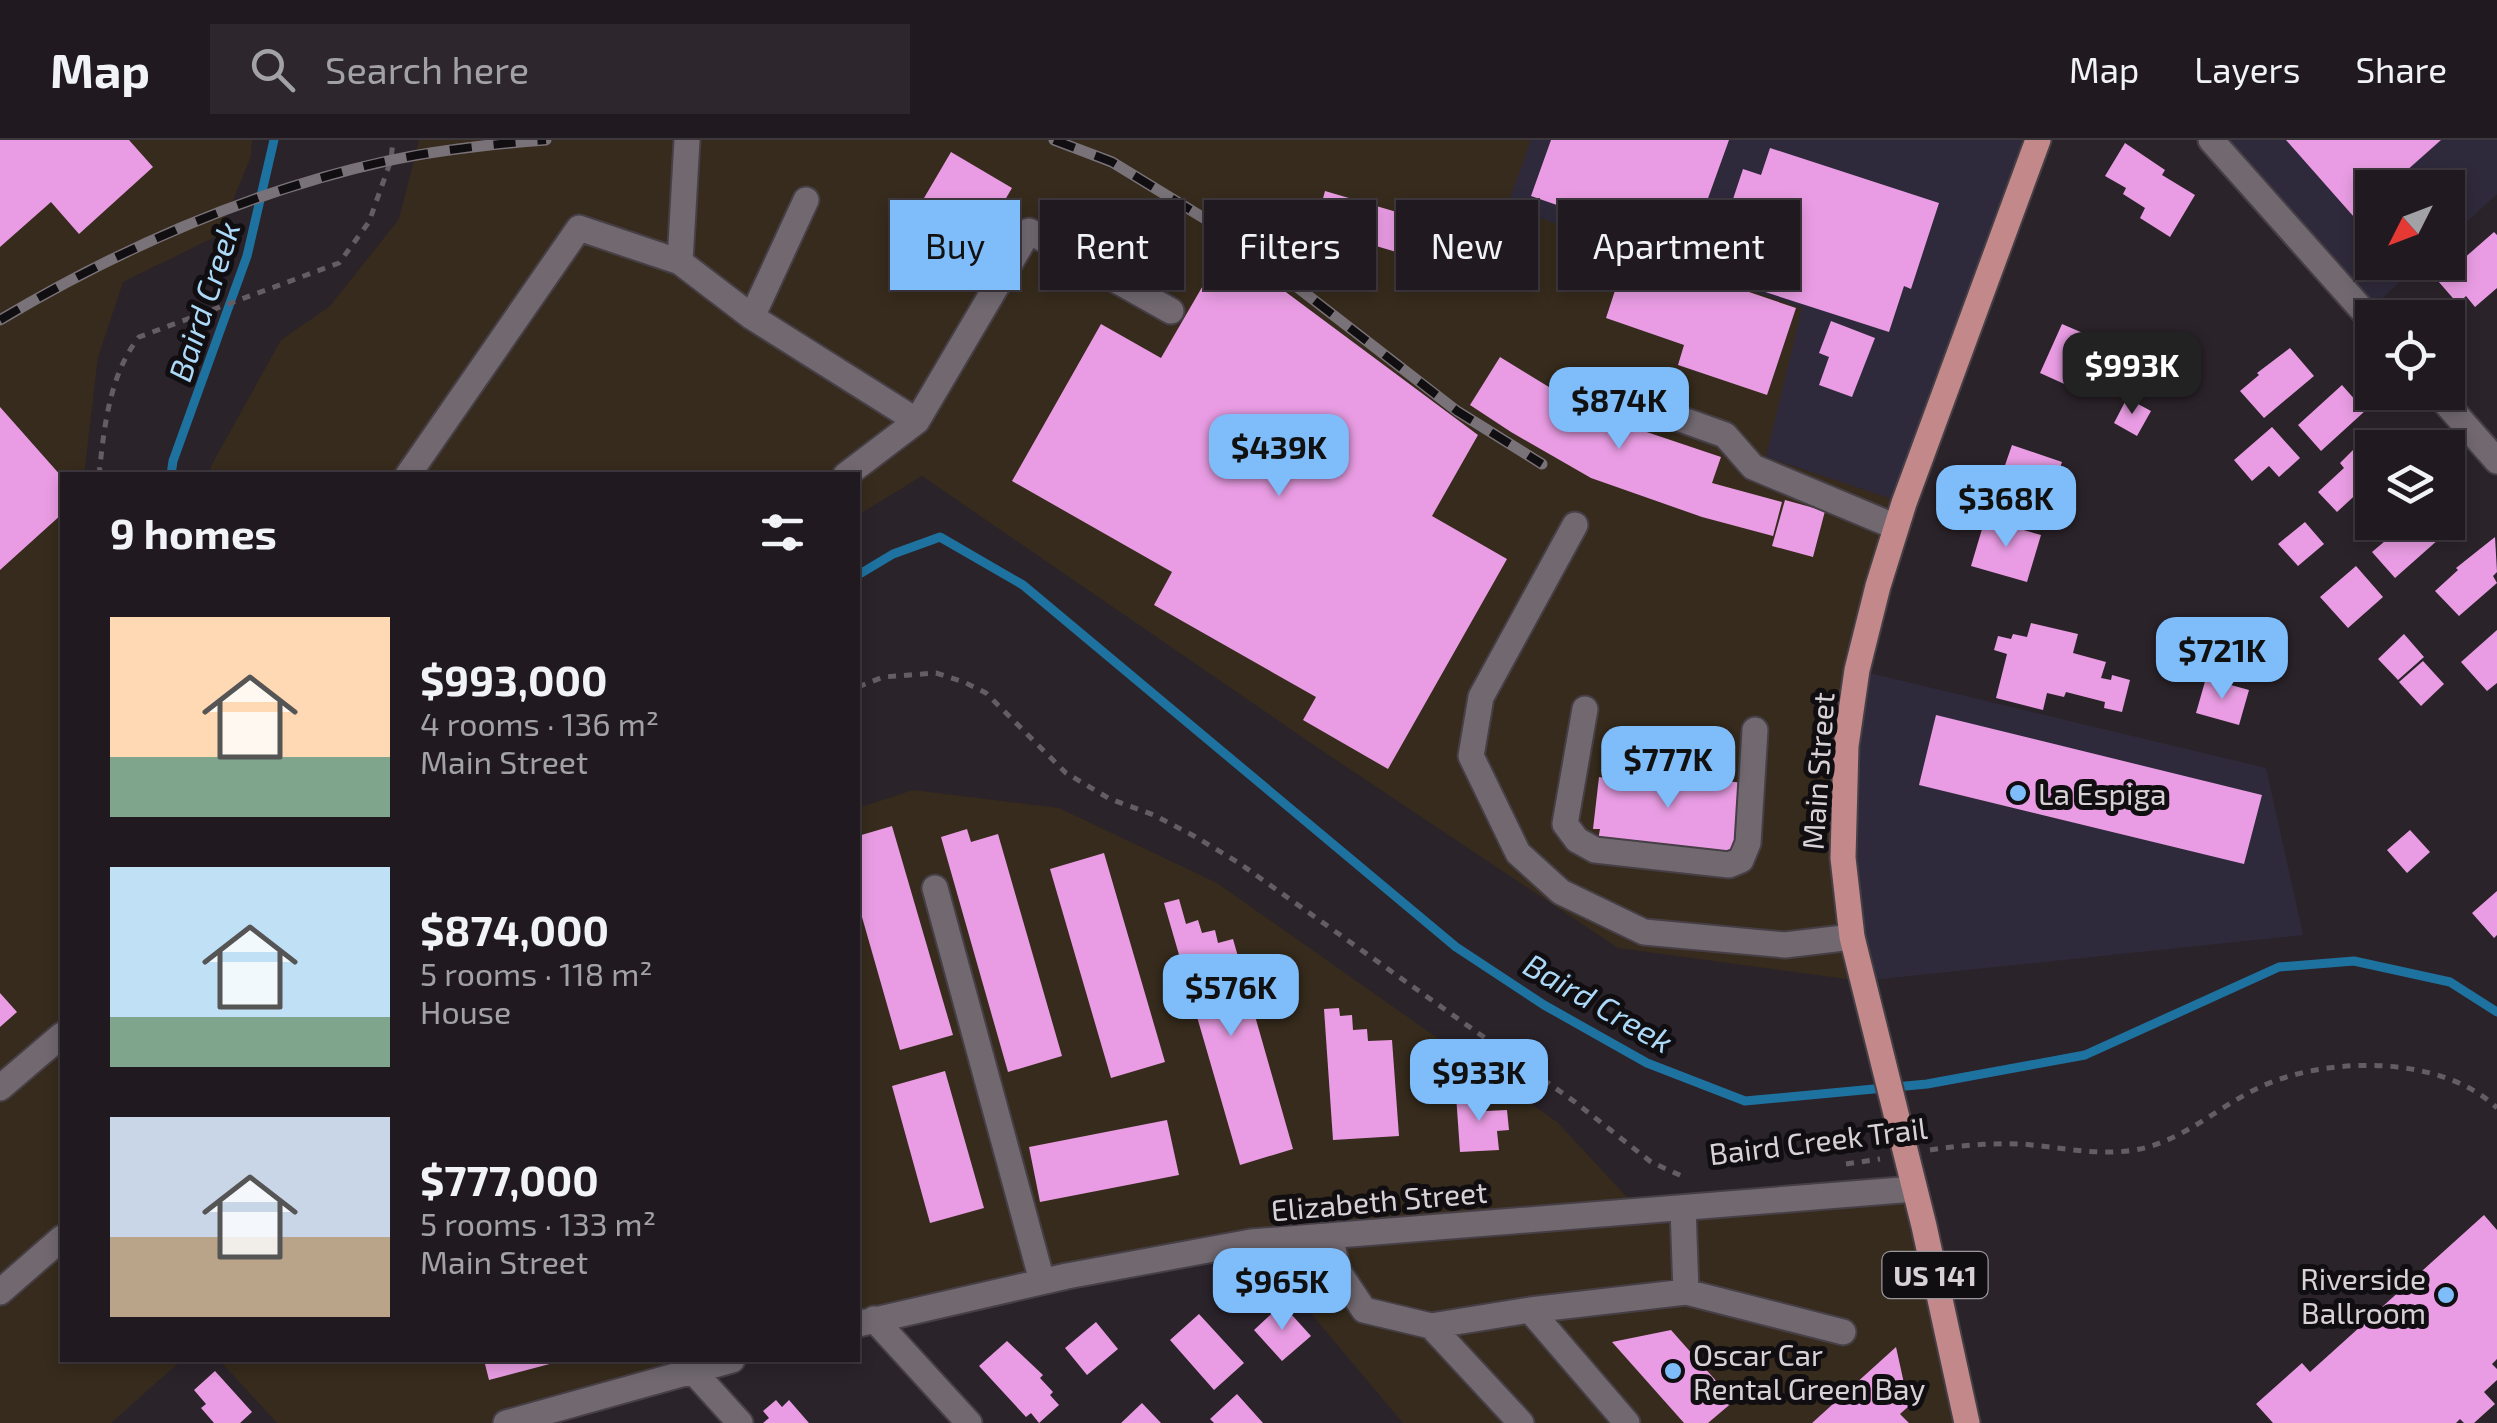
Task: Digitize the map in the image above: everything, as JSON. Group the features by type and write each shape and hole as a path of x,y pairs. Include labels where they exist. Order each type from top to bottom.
{"main road":[{"name":"Main Street","path":"1967,1423 1852,937 1843,858 1846,746 1856,670 1896,528 2038,140"}],"street":[{"path":"680,262 687,140"},
{"path":"2211,140 2355,302"},
{"path":"752,317 806,200"},
{"path":"410,472 579,228 680,262 752,317 917,421"},
{"path":"850,472 917,421 1029,231 1171,310"},
{"path":"1627,400 1725,434 1752,467 1896,528"},
{"path":"2452,410 2497,461"},
{"path":"1575,525 1481,697 1471,756 1518,853 1560,892 1644,932 1785,946 1852,937"},
{"path":"1586,709 1565,824 1577,840 1595,850 1729,865 1741,860 1748,843 1755,730"},
{"path":"935,888 1042,1281"},
{"path":"0,1088 60,1038"},
{"name":"Elizabeth Street","path":"866,1322 1042,1281 1213,1248 1914,1189"},
{"path":"1683,1208 1686,1292"},
{"path":"1330,1236 1338,1270 1364,1310 1431,1326 1686,1292 1843,1332"},
{"path":"0,1292 60,1240"},
{"path":"1530,1310 1627,1423"},
{"path":"866,1322 968,1423"},
{"path":"1431,1326 1521,1423"},
{"path":"506,1423 725,1362"},
{"path":"693,1371 740,1423"}],"path":[{"path":"99,472 110,401 128,351 139,337 339,263 369,222 391,160 393,140"},
{"name":"Baird Creek Trail","path":"860,686 883,677 936,673 986,693 1066,773 1110,799 1154,815 1239,863 1575,1102 1651,1162 1686,1178 1701,1177"},
{"name":"Baird Creek Trail","path":"1834,1166 1980,1144 2097,1152 2147,1148 2199,1124 2259,1087 2295,1072 2333,1066 2411,1070 2482,1094 2497,1108"}],"shaded area":[{"path":"0,140 252,140 251,156 219,235 123,282 98,357 84,472 60,472 60,1362 180,1362 111,1423 0,1423"},
{"path":"419,140 1531,140 1510,200 1396,200 1396,290 1538,290 1538,218 1558,224 1558,290 1749,290 1802,308 1766,457 1904,503 1846,746 1861,981 1618,948 922,476 860,514 860,472 210,472 281,340 330,306 399,219"},
{"path":"1531,140 2038,140 1904,503 1766,457 1592,290 1800,290 1800,200 1558,200 1558,257 1538,238 1538,200 1509,200"},
{"path":"2211,140 2497,140 2497,194 2465,223 2465,170 2355,170 2355,280 2402,280 2380,300 2355,301"},
{"path":"1857,670 2266,768 2303,935 1861,981 1852,937"},
{"path":"913,790 1059,808 1217,883 1557,1122 1640,1211 1914,1189 1967,1423 1403,1423 1251,1242 860,1324 860,807"},
{"path":"221,1362 725,1362 506,1423 277,1423"}],"building":[{"path":"0,140 129,140 153,167 79,234 51,202 0,247"},
{"path":"1551,140 1729,140 1707,200 1558,200 1558,205 1531,196"},
{"path":"2286,140 2441,140 2407,170 2355,170 2354,217"},
{"path":"2125,143 2165,170 2162,175 2195,195 2170,237 2140,218 2145,208 2123,194 2126,188 2105,176"},
{"path":"1770,148 1939,203 1911,289 1904,286 1889,332 1759,290 1800,290 1800,200 1733,200 1743,169 1761,175"},
{"path":"951,152 1012,188 1005,200 923,200"},
{"path":"1325,191 1356,200 1323,200"},
{"path":"1376,206 1396,212 1396,252 1376,246"},
{"path":"2494,232 2497,235 2497,288 2475,307 2466,296 2455,300 2438,281 2465,280 2465,257"},
{"path":"1204,284 1204,290 1283,290 1478,435 1432,516 1507,559 1388,769 1303,720 1316,697 1154,605 1172,572 1012,481 1101,324 1161,358"},
{"path":"1615,290 1743,290 1796,308 1767,395 1678,365 1684,345 1606,318"},
{"path":"1831,321 1875,338 1852,397 1819,385 1829,357 1819,353"},
{"path":"2062,324 2113,346 2091,396 2040,373"},
{"path":"2290,348 2314,376 2264,418 2240,391"},
{"path":"1500,357 1616,428 1617,422 1721,457 1712,483 1782,502 1773,536 1702,517 1591,478 1511,432 1470,405"},
{"path":"2342,385 2355,400 2355,410 2365,411 2321,451 2298,425"},
{"path":"2127,398 2151,411 2137,436 2114,423"},
{"path":"0,407 60,475 60,516 0,570"},
{"path":"2272,427 2300,458 2279,477 2269,466 2252,481 2234,460"},
{"path":"2012,445 2062,462 2045,511 1995,494"},
{"path":"2355,448 2355,495 2337,512 2318,492 2344,468 2340,463"},
{"path":"1785,500 1825,511 1813,557 1772,546"},
{"path":"1985,519 2041,535 2027,582 1971,566"},
{"path":"2305,522 2324,544 2298,566 2278,544"},
{"path":"2495,537 2497,572 2493,576 2497,583 2459,616 2435,591 2456,568"},
{"path":"2438,540 2395,578 2372,552 2385,541"},
{"path":"2356,566 2383,597 2348,628 2320,597"},
{"path":"2031,623 2078,634 2073,653 2106,662 2101,678 2111,680 2112,675 2130,680 2122,712 2104,708 2105,702 2066,692 2064,697 2047,693 2043,710 1996,698 2007,654 1994,650 1998,636 2027,637"},
{"path":"2497,630 2497,683 2487,691 2461,662"},
{"path":"2404,634 2424,657 2398,680 2378,659"},
{"path":"2423,661 2444,684 2421,706 2399,682"},
{"path":"2206,678 2249,690 2239,725 2196,713"},
{"path":"1936,715 2262,795 2244,864 1919,785"},
{"path":"1606,766 1743,783 1736,849 1729,855 1598,840 1600,829 1593,829 1599,777 1605,778"},
{"path":"892,826 953,1035 900,1050 860,910 860,835"},
{"path":"967,829 971,842 998,834 1062,1056 1008,1072 941,837"},
{"path":"2410,830 2430,852 2407,873 2387,850"},
{"path":"1104,853 1165,1062 1111,1078 1050,869"},
{"path":"2497,891 2497,935 2494,938 2472,913"},
{"path":"1179,899 1186,924 1198,920 1202,933 1215,930 1218,943 1233,939 1293,1149 1240,1165 1164,903"},
{"path":"0,993 17,1012 0,1027"},
{"path":"1339,1008 1340,1016 1352,1015 1353,1030 1367,1029 1368,1041 1392,1040 1399,1136 1333,1140 1324,1009"},
{"path":"945,1071 984,1208 930,1223 892,1086"},
{"path":"1485,1093 1486,1111 1507,1110 1509,1130 1497,1131 1499,1150 1460,1152 1456,1095"},
{"path":"1167,1120 1179,1175 1040,1202 1029,1147"},
{"name":"Riverside Ballroom","path":"2484,1215 2497,1230 2497,1359 2492,1364 2497,1369 2497,1380 2484,1392 2495,1404 2474,1423 2460,1419 2456,1423 2273,1423 2256,1404 2302,1363 2310,1372"},
{"path":"1282,1304 1311,1336 1282,1361 1254,1330"},
{"path":"1199,1314 1244,1363 1214,1390 1170,1340"},
{"path":"1096,1322 1118,1349 1087,1375 1065,1348"},
{"name":"Oscar Car Rental Green Bay","path":"1671,1330 1734,1401 1708,1423 1684,1423 1612,1342"},
{"path":"1007,1341 1043,1375 1040,1378 1059,1405 1039,1423 1031,1413 1026,1417 979,1366"},
{"path":"1896,1347 1909,1406 1900,1414 1909,1423 1812,1423"},
{"path":"484,1362 557,1362 489,1380"},
{"path":"215,1371 252,1412 240,1423 214,1423 201,1408 206,1404 194,1390"},
{"path":"1237,1394 1263,1423 1214,1423 1210,1419"},
{"path":"776,1400 782,1407 789,1400 809,1423 763,1423 769,1418 763,1411"},
{"path":"1142,1403 1161,1423 1121,1423"}],"waterway":[{"name":"Baird Creek","path":"171,472 247,256 274,140"},
{"name":"Baird Creek","path":"860,574 893,554 940,537 1023,585 1456,947 1544,1005 1647,1063 1745,1101 1927,1084 2085,1055 2279,967 2354,961 2450,982 2497,1012"}],"railway":[{"path":"0,320 139,246 286,189 406,157 546,140"},
{"path":"1054,140 1112,162 1225,231 1457,411 1542,464"}],"place":[{"name":"La Espiga","path":"2018,793"},
{"name":"Riverside Ballroom","path":"2446,1295"},
{"name":"Oscar Car Rental Green Bay","path":"1673,1371"}]}
